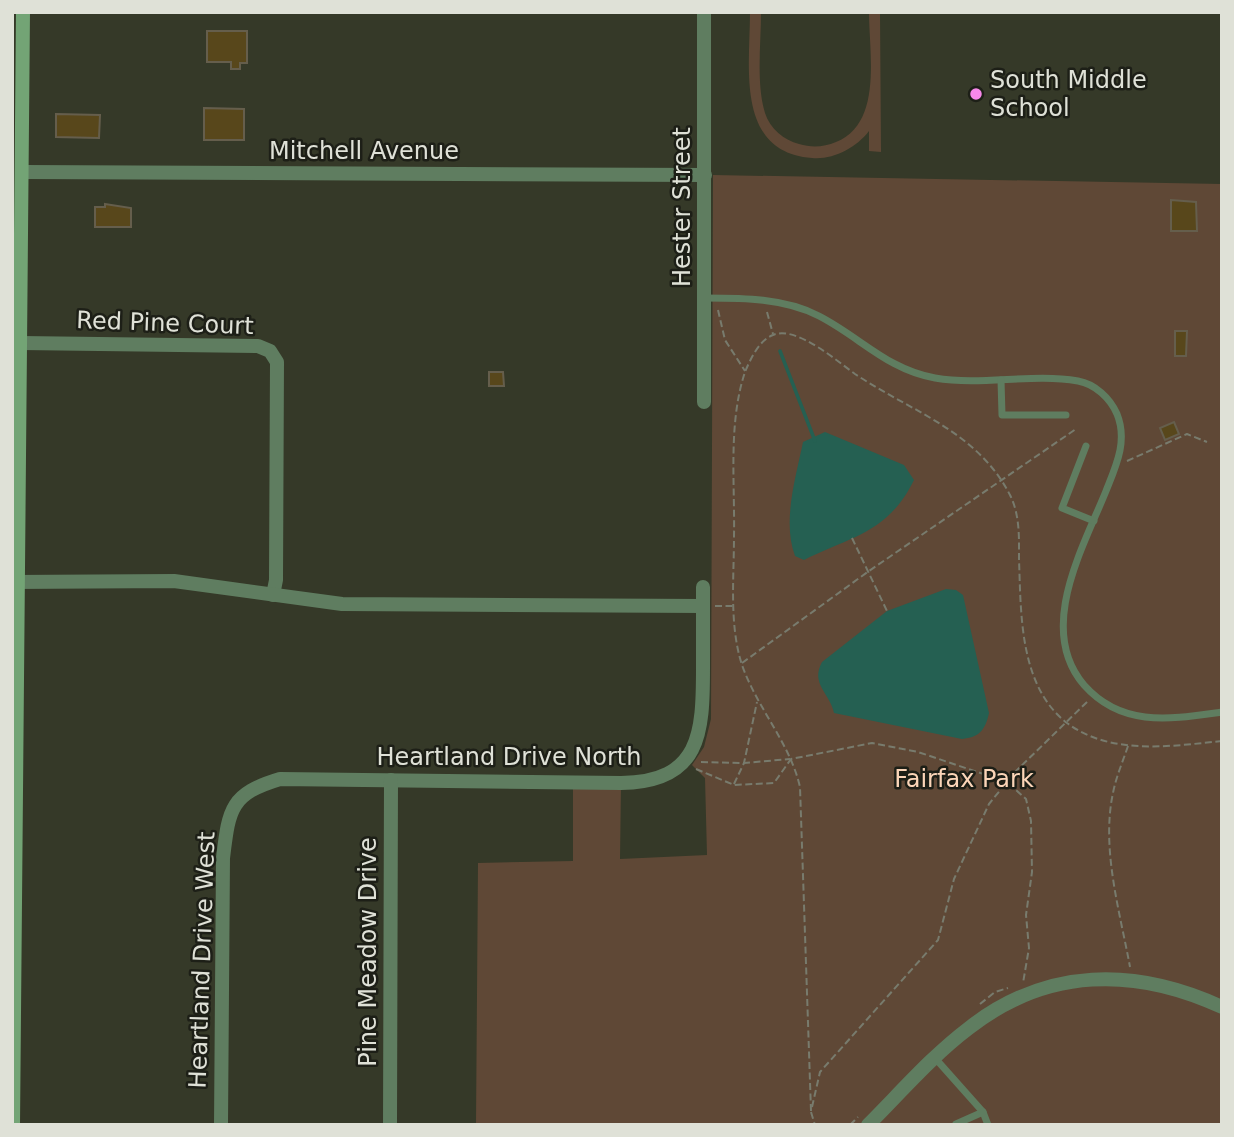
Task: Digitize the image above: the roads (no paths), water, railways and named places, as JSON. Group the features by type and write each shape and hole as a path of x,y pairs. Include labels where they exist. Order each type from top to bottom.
{"street":[{"path":"13,1125 16,581 23,172 18,78 23,12"},
{"name":"Hester Street","path":"704,12 705,175 711,298 704,402"},
{"name":"Mitchell Avenue","path":"23,172 705,175"},
{"name":"Red Pine Court","path":"21,342 258,346 270,351 277,362 276,580 273,595"},
{"path":"16,581 174,581 342,604 703,606"},
{"name":"Heartland Drive North","path":"238,798 255,787 280,779 636,783 666,775 687,758 701,729 703,587"},
{"name":"Pine Meadow Drive","path":"390,1125 391,780"},
{"name":"Heartland Drive West","path":"221,1125 223,858 227,827 238,798"},
{"path":"868,1125 935,1058 994,1010 1023,996 1084,980 1142,979 1171,985 1222,1007"}],"lane":[{"path":"711,298 764,301 817,314 893,365 915,374 938,379 1079,381 1103,393 1112,404 1121,427 1122,441 1116,465 1067,593 1063,618 1064,645 1079,678 1093,695 1132,717 1153,720 1222,712"},
{"path":"1001,380 1002,415 1066,415"},
{"path":"1086,446 1062,508 1094,521"},
{"path":"935,1058 983,1112 988,1125"},
{"path":"956,1125 983,1112"}],"water":[{"path":"825,432 904,465 914,480 904,498 880,522 853,538 804,560 795,556 791,542 791,499 803,442"},
{"path":"946,589 956,590 963,595 989,713 980,732 973,737 962,739 834,713 819,683 822,662 887,611"}],"waterway":[{"path":"780,351 815,441"}],"place":[{"name":"South Middle School","path":"976,94"}],"park label":[{"name":"Fairfax Park","path":"964,779"}]}
